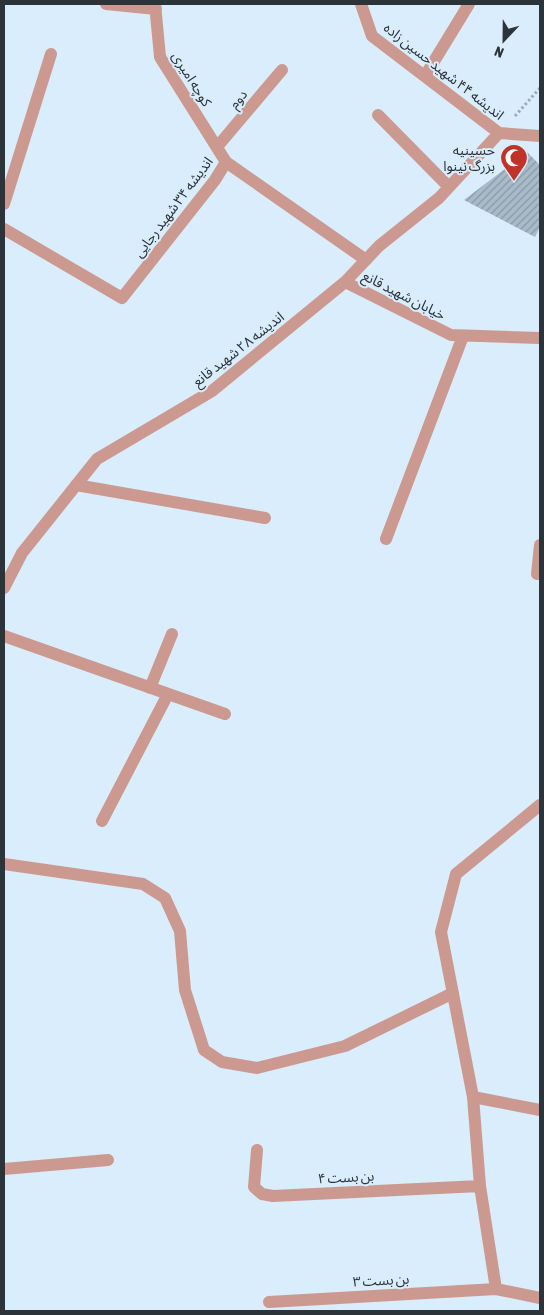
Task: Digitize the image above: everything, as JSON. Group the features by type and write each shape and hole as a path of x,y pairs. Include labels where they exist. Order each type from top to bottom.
{"street":[{"path":"106,4 156,6"},
{"name":"اندیشه ۴۴ شهید حسین زاده","path":"360,4 372,36 499,134"},
{"path":"424,76 469,4"},
{"name":"کوچه امیری","path":"156,6 160,57 226,162"},
{"path":"4,204 52,54"},
{"name":"دوم","path":"217,147 282,70"},
{"path":"378,115 449,187"},
{"path":"499,134 540,136"},
{"name":"اندیشه ۲۸ شهید قانع","path":"4,588 22,553 97,459 212,392 345,282 379,246 439,198 499,134"},
{"name":"اندیشه ۳۴ شهید رجایی","path":"4,229 122,298 226,162 366,260"},
{"name":"خیابان شهید قانع","path":"345,282 451,336 540,338"},
{"path":"386,539 462,336"},
{"path":"76,485 265,518"},
{"path":"537,574 540,545"},
{"path":"150,688 172,634"},
{"path":"4,636 225,714"},
{"path":"102,821 168,694"},
{"path":"496,1289 480,1186 473,1097 442,932 456,874 540,805"},
{"path":"4,864 143,884 165,898 180,931 185,990 204,1050 222,1062 257,1068 345,1046 453,993"},
{"path":"473,1097 540,1110"},
{"name":"بن بست ۴","path":"257,1150 254,1187 262,1194 273,1196 480,1186"},
{"path":"4,1169 108,1160"},
{"name":"بن بست ۳","path":"269,1302 496,1289 540,1298"}],"path":[{"path":"499,134 540,88"}],"building":[{"name":"حسینیه بزرگ نینوا","path":"527,152 540,165 540,227 535,237 464,200"}],"place":[{"name":"حسینیه بزرگ نینوا","path":"514,182"}]}
